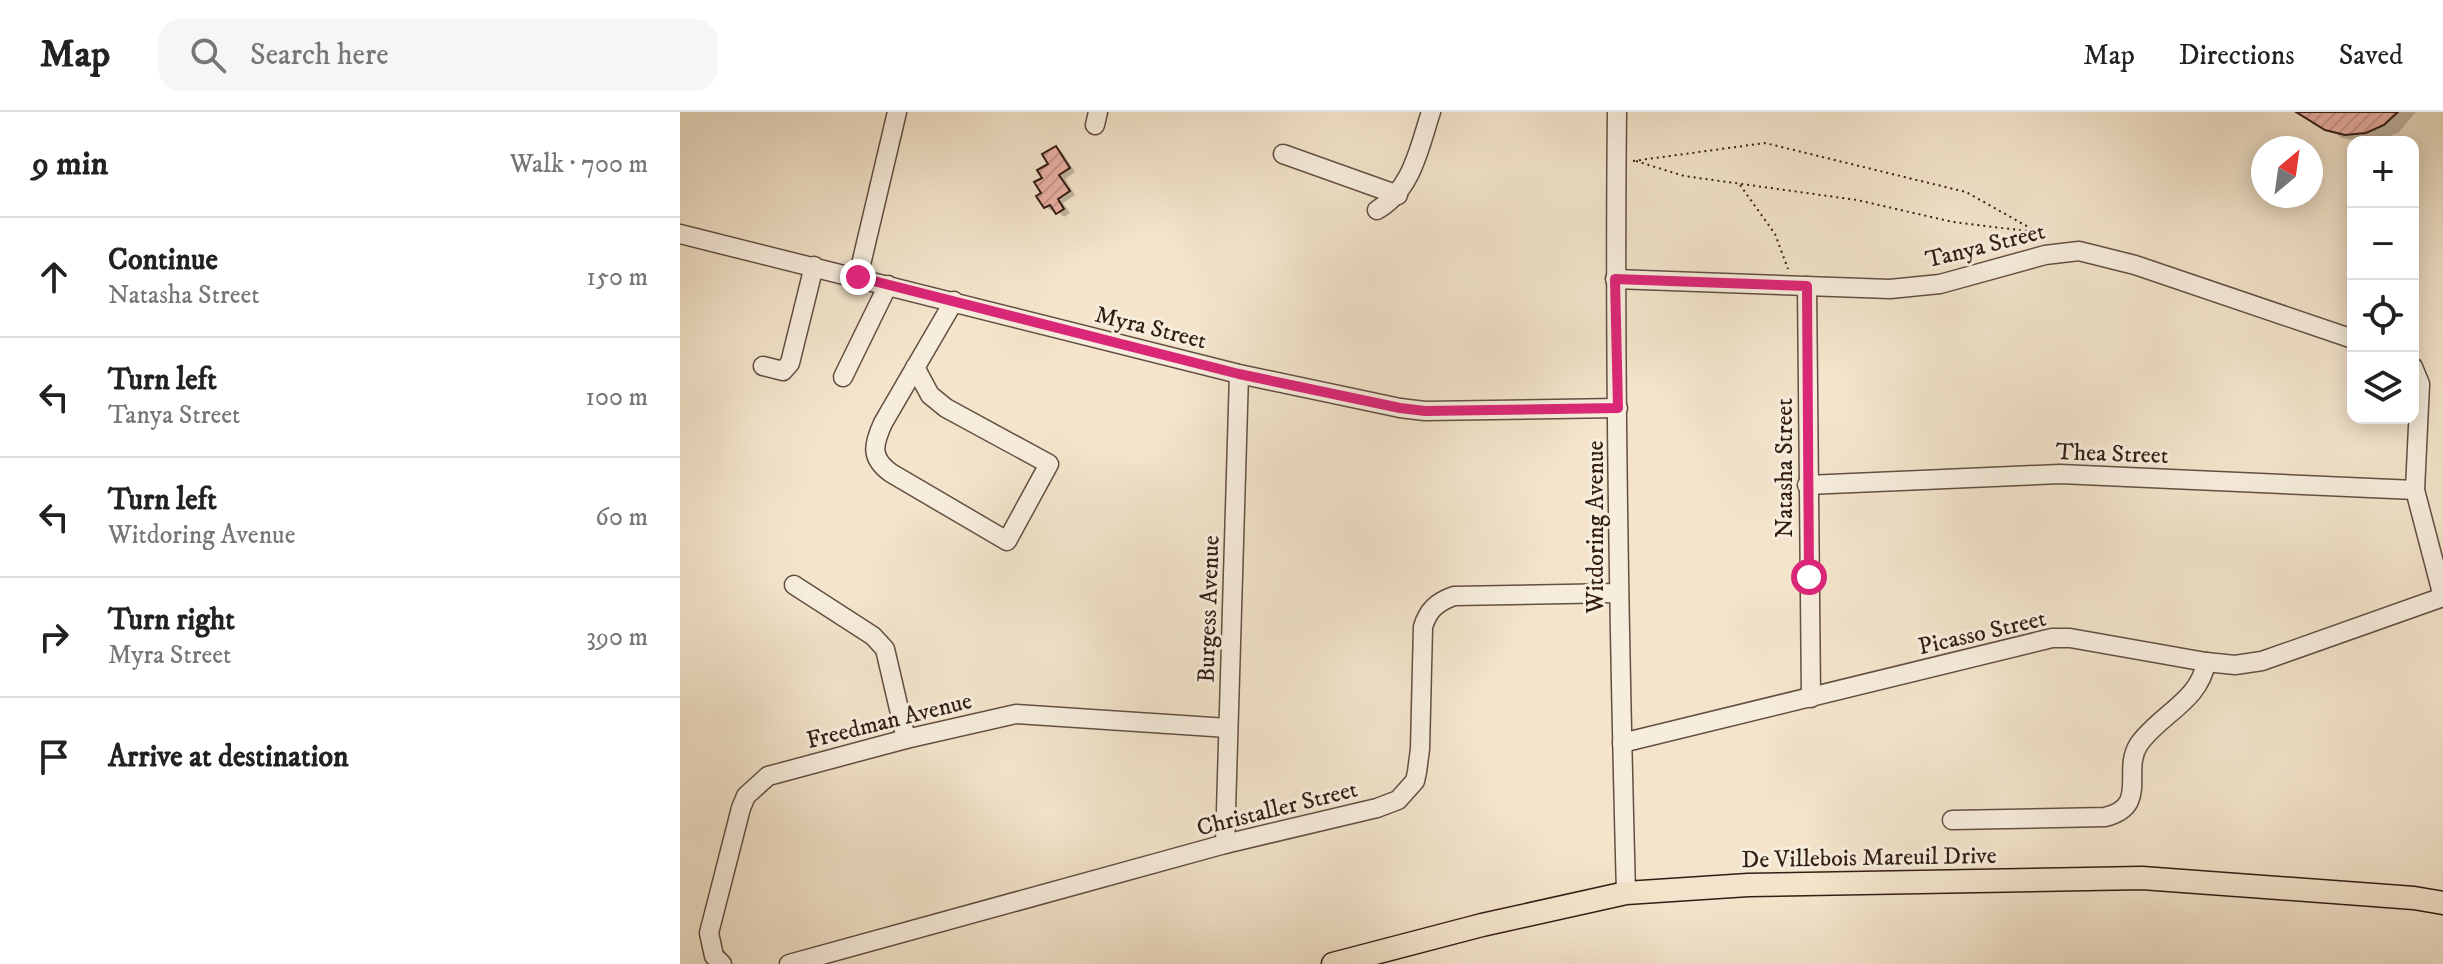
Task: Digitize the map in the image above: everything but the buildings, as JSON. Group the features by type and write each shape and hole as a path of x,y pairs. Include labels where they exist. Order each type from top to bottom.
{"main road":[{"name":"De Villebois Mareuil Drive","path":"1333,964 1482,925 1626,893 1748,885 2142,878 2414,898 2443,903"},
{"name":"De Villebois Mareuil Drive","path":"2414,898 2443,894"}],"street":[{"path":"858,277 897,112"},
{"path":"1377,210 1398,195 1405,185 1431,112"},
{"name":"Witdoring Avenue","path":"1617,112 1615,279 1626,893"},
{"path":"1283,154 1398,195"},
{"name":"Myra Street","path":"680,234 858,277 951,306 1239,374 1400,408 1425,411 1618,408"},
{"name":"Tanya Street","path":"1615,279 1890,289 1940,284 2068,250 2093,252 2347,337"},
{"path":"763,366 783,371 788,368 814,266"},
{"path":"843,377 888,285"},
{"name":"Natasha Street","path":"1798,285 1807,485 1811,698"},
{"path":"915,367 930,395 946,408 1049,464 1007,541 880,465 874,453 876,438 915,367 951,306"},
{"name":"Burgess Avenue","path":"1225,844 1239,374"},
{"path":"2419,382 2419,405"},
{"path":"2418,424 2415,490 2443,597"},
{"name":"Thea Street","path":"1807,485 2060,474 2415,490"},
{"path":"794,585 873,636 885,649 906,739"},
{"name":"Christaller Street","path":"789,964 1225,844 1377,808 1398,800 1415,781 1420,749 1423,627 1426,616 1440,601 1454,596 1619,593"},
{"name":"Picasso Street","path":"1622,743 2052,638 2070,638 2206,662 2235,665 2262,661 2443,597"},
{"path":"1952,820 2105,817 2122,811 2132,796 2132,763 2139,745 2193,693 2201,682 2206,662"},
{"name":"Freedman Avenue","path":"722,964 714,956 709,933 727,856 746,796 768,776 906,739 1016,714 1228,728"}],"path":[{"path":"1616,166 1765,143 1966,192 2068,250"},
{"path":"1635,161 1684,176 1857,200 1953,222 2039,233"},
{"path":"1739,184 1775,234 1789,272 1798,285"}],"route":[{"path":"858,277 1239,374 1425,411 1618,408 1615,279 1807,286 1809,577"}]}
